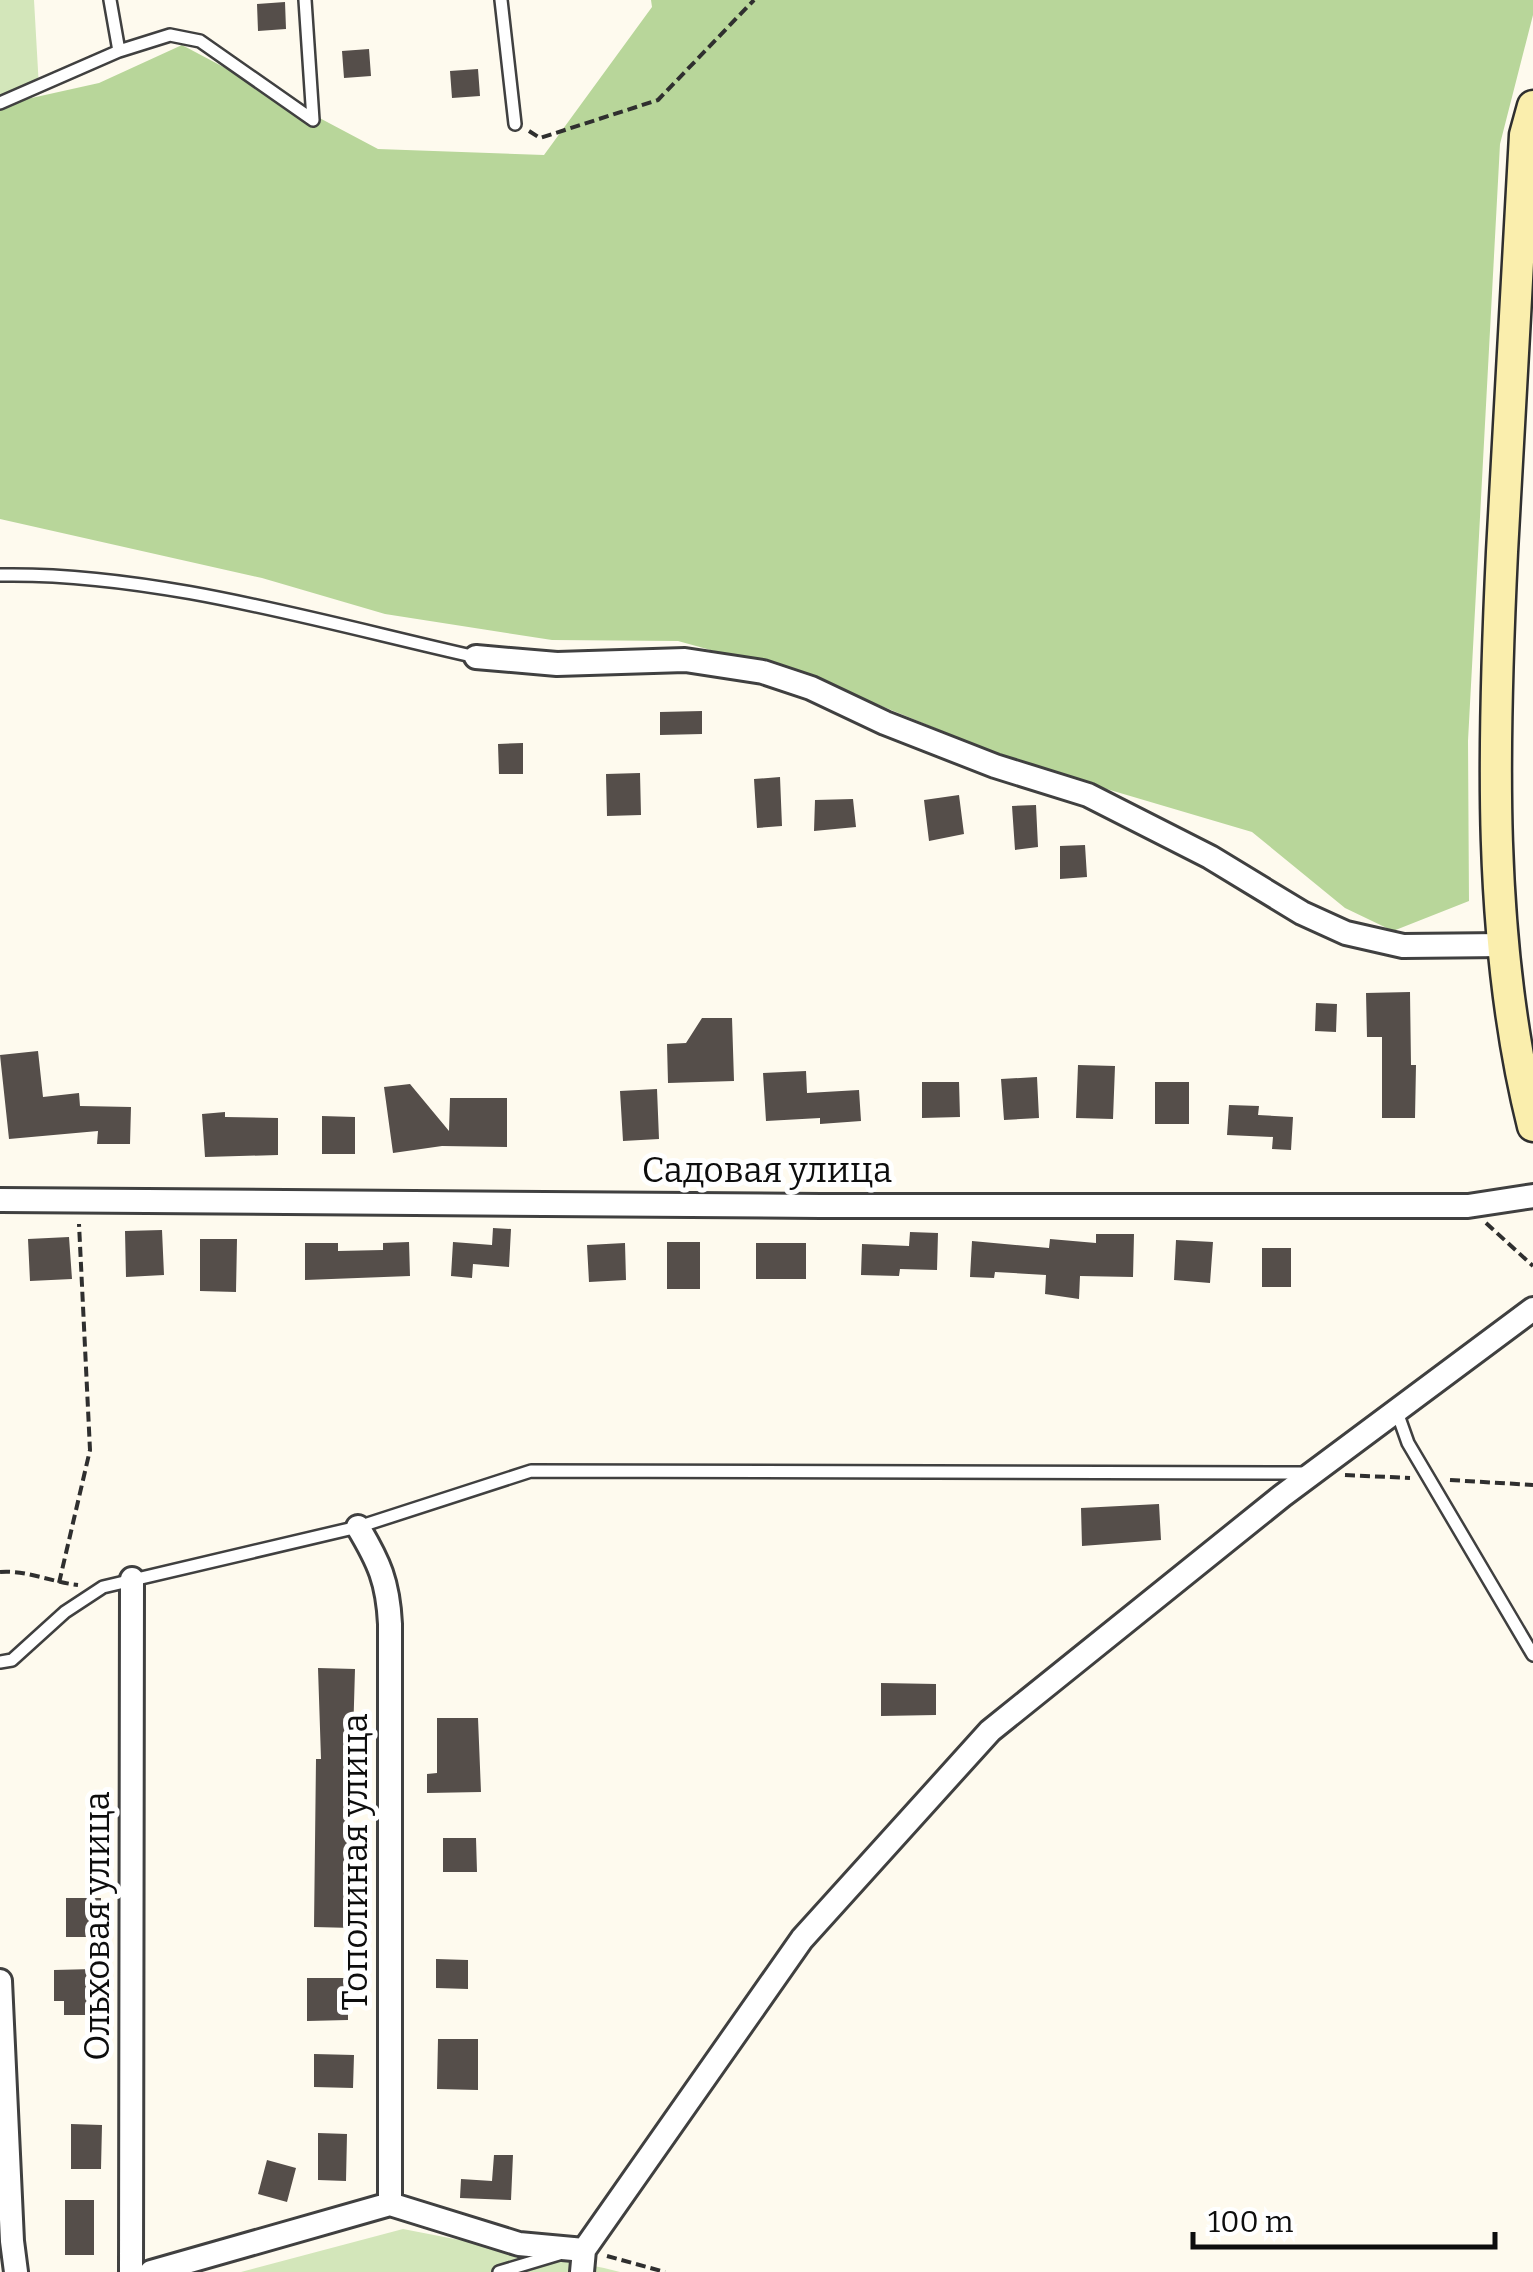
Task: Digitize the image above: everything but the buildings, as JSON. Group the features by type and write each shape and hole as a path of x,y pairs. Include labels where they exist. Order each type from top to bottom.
{"street":[{"path":"1533,106 1525,135 1494,727 1504,946 1517,1056 1533,1126"},
{"path":"476,657 558,664 685,660 763,672 811,688 885,723 995,766 1088,795 1210,857 1302,913 1346,934 1403,946 1504,946"},
{"name":"Садовая улица","path":"0,1200 1468,1206 1533,1196"},
{"path":"151,2272 390,2204 578,2258 802,1938 990,1730 1282,1496 1533,1309"},
{"name":"Тополиная улица","path":"358,1527 380,1564 390,1607 390,2204"},
{"name":"Ольховая улица","path":"131,2272 132,1579"},
{"path":"0,1981 16,2272"}],"lane":[{"path":"110,0 119,51"},
{"path":"0,104 119,51 170,35 200,41 313,120 304,0"},
{"path":"501,0 514,124"},
{"path":"0,575 48,574 148,585 476,657"},
{"path":"1396,1412 1408,1443 1533,1655"},
{"path":"0,1662 12,1660 65,1612 102,1587 358,1527 532,1470 1315,1473"},
{"path":"500,2272 578,2258"}],"path":[{"path":"514,124 540,138 658,100 754,0"},
{"path":"59,1583 90,1450 78,1199"},
{"path":"1468,1206 1533,1266"},
{"path":"0,1572 17,1571 59,1583 102,1587"},
{"path":"578,2258 665,2272"}],"green space":[{"path":"0,0 34,0 39,88 0,98"},
{"path":"651,0 1533,0 1533,15 1500,144 1468,741 1469,901 1393,931 1345,908 1252,832 1022,764 816,679 678,641 552,640 385,614 262,578 0,519 0,105 99,83 182,45 378,149 544,155 652,7"},
{"path":"403,2229 604,2268 620,2272 241,2272"}]}
